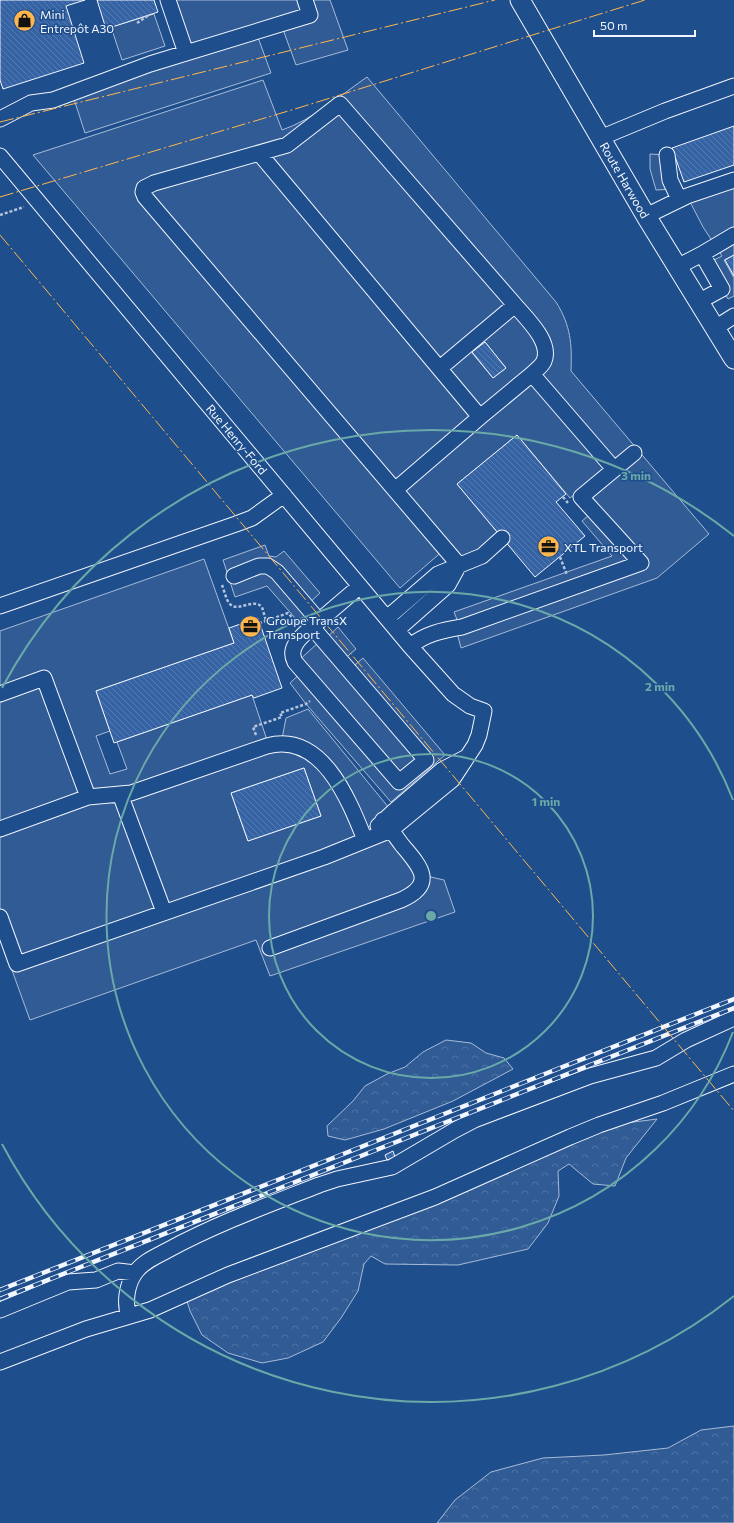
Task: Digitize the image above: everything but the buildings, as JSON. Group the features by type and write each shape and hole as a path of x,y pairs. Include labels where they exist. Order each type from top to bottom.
{"main road":[{"name":"Route Harwood","path":"520,0 646,216 734,359"}],"street":[{"path":"168,0 186,54"},
{"path":"0,119 31,103 52,100 150,64 310,15 305,0"},
{"path":"600,138 665,111 734,86"},
{"path":"395,490 532,374 544,361 546,353 540,335 340,104 287,145 154,183 144,188 143,192 145,197 395,490 459,565"},
{"path":"259,153 480,417"},
{"path":"667,155 670,180 679,199"},
{"name":"Rue Henry-Ford","path":"0,156 410,646 453,694 470,706 484,711 479,735 475,745 452,780 387,825"},
{"path":"646,216 679,199 704,183 725,178"},
{"path":"677,267 734,235"},
{"path":"698,302 722,288 702,254"},
{"path":"440,368 515,305"},
{"path":"714,328 734,316"},
{"path":"532,374 614,469"},
{"path":"410,646 432,633 462,628 640,563 581,496 634,453"},
{"path":"0,606 252,518 284,495"},
{"path":"387,618 438,574 482,556 502,538"},
{"path":"397,630 448,585 459,565"},
{"path":"227,578 259,566 268,566 277,572 311,626 426,760 399,782 295,662 292,652 301,637 311,626 360,586"},
{"path":"0,694 44,678 88,798"},
{"path":"0,829 88,798 131,793 261,748 273,745 290,744 299,746 318,759 333,775 347,797 365,840"},
{"path":"120,794 164,912"},
{"path":"0,917 17,964 324,857 365,840 387,825 422,871 421,882 415,892 401,900 270,948"},
{"path":"128,1316 126,1300 135,1273 139,1268 162,1253 216,1226 319,1185 392,1167 474,1120 596,1074 656,1058 686,1040 734,1018"},
{"path":"0,1362 86,1329 150,1310 228,1275 435,1197 584,1131 663,1103 734,1074"},
{"path":"0,1310 68,1282 96,1280 118,1271 135,1273"}],"path":[{"path":"137,23 149,15"},
{"path":"0,215 24,208 36,200"},
{"path":"560,557 566,572"},
{"path":"227,578 229,602 231,605 239,607 252,603 260,605 266,621"},
{"path":"259,623 288,613 311,626"},
{"path":"261,748 253,727 282,717 280,713 306,704"}],"green space":[{"path":"446,1040 471,1043 486,1053 504,1058 513,1069 453,1101 384,1129 345,1140 328,1136 327,1126 353,1101 365,1086 387,1074 405,1067 423,1052"},
{"path":"657,1119 626,1158 615,1186 593,1184 569,1164 558,1171 559,1196 548,1223 528,1249 458,1265 385,1264 371,1256 364,1264 358,1291 341,1318 323,1342 288,1358 262,1363 228,1353 202,1335 190,1311 187,1301 275,1263 618,1124"},
{"path":"734,1426 734,1523 437,1523 455,1500 491,1472 543,1458 604,1455 668,1448 701,1430"}],"shaded area":[{"path":"168,0 330,0 348,50 296,65 281,24 256,32 271,73 85,133 72,93 186,53"},
{"path":"154,14 165,46 122,60 111,27"},
{"path":"367,77 556,302 565,319 570,335 571,371 709,534 657,578 461,648 456,629 460,627 454,612 612,556 582,521 594,511 586,502 603,489 594,478 570,498 517,435 457,484 502,538 459,565 445,549 400,588 33,155 263,80 282,130 315,114","holes":["485,342 506,368 493,378 472,353"]},
{"path":"650,154 667,155 673,189 656,190 650,169"},
{"path":"734,180 734,255 724,260 734,278 734,296 728,299 708,263 722,256 703,227 687,196"},
{"path":"265,545 269,556 276,557 284,551 320,593 306,606 315,617 303,627 267,586 235,597 223,560"},
{"path":"204,559 234,643 96,691 110,731 96,736 110,774 127,769 117,742 252,695 269,746 281,744 286,718 308,709 389,808 362,833 391,830 422,875 444,880 455,912 270,976 256,940 30,1020 0,937 0,631","holes":["304,768 321,816 248,841 231,793"]},
{"path":"338,627 356,649 342,661 349,670 363,658 445,755 391,802 306,704 290,683 303,671 296,663"}],"railway":[{"path":"0,1290 734,999"},
{"path":"0,1299 734,1008"}],"power":[{"path":"0,122 495,0"},
{"path":"0,197 295,109 645,0"},
{"path":"0,235 734,1111"}],"place":[{"name":"Mini Entrepôt A30","path":"24,21"},
{"name":"XTL Transport","path":"549,547"},
{"name":"Groupe TransX Transport","path":"251,627"}]}
